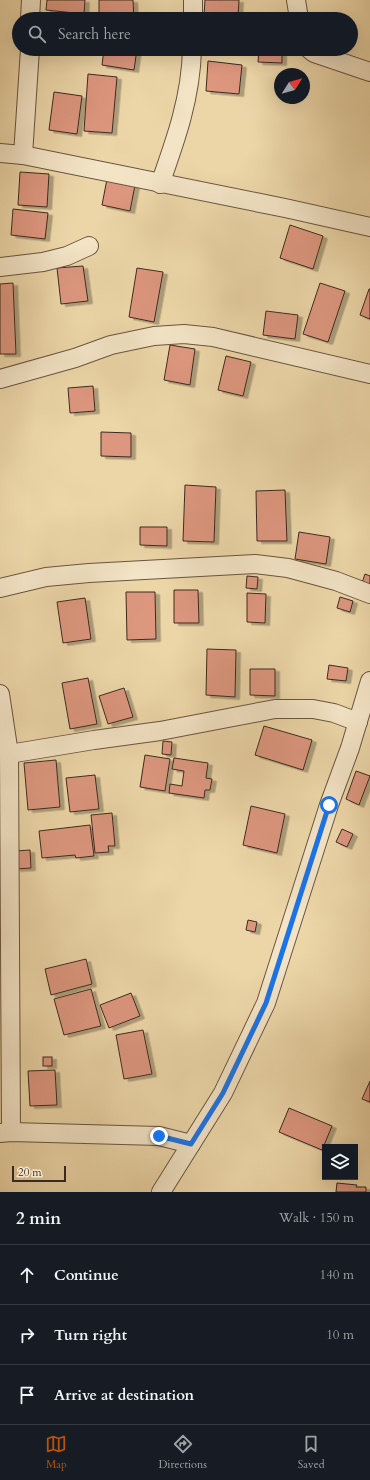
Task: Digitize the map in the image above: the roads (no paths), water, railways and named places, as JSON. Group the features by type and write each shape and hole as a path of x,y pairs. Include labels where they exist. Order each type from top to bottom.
{"street":[{"path":"30,12 31,0"},
{"path":"193,0 193,12"},
{"path":"296,0 298,12"},
{"path":"24,155 30,56"},
{"path":"160,184 180,126 189,81 191,56"},
{"path":"320,56 370,72"},
{"path":"0,153 24,155 160,184 286,208 370,227"},
{"path":"0,267 43,262 67,256 89,246"},
{"path":"0,379 75,358 111,345 154,336 184,334 213,337 370,374"},
{"path":"0,588 54,576 255,564 288,568 336,581 370,594"},
{"path":"161,1192 223,1093 266,1003 329,805 350,748 370,681"},
{"path":"0,694 9,754 6,1133 159,1136 191,1144"},
{"path":"9,754 160,731 275,709 313,709 334,712 358,722"}]}
